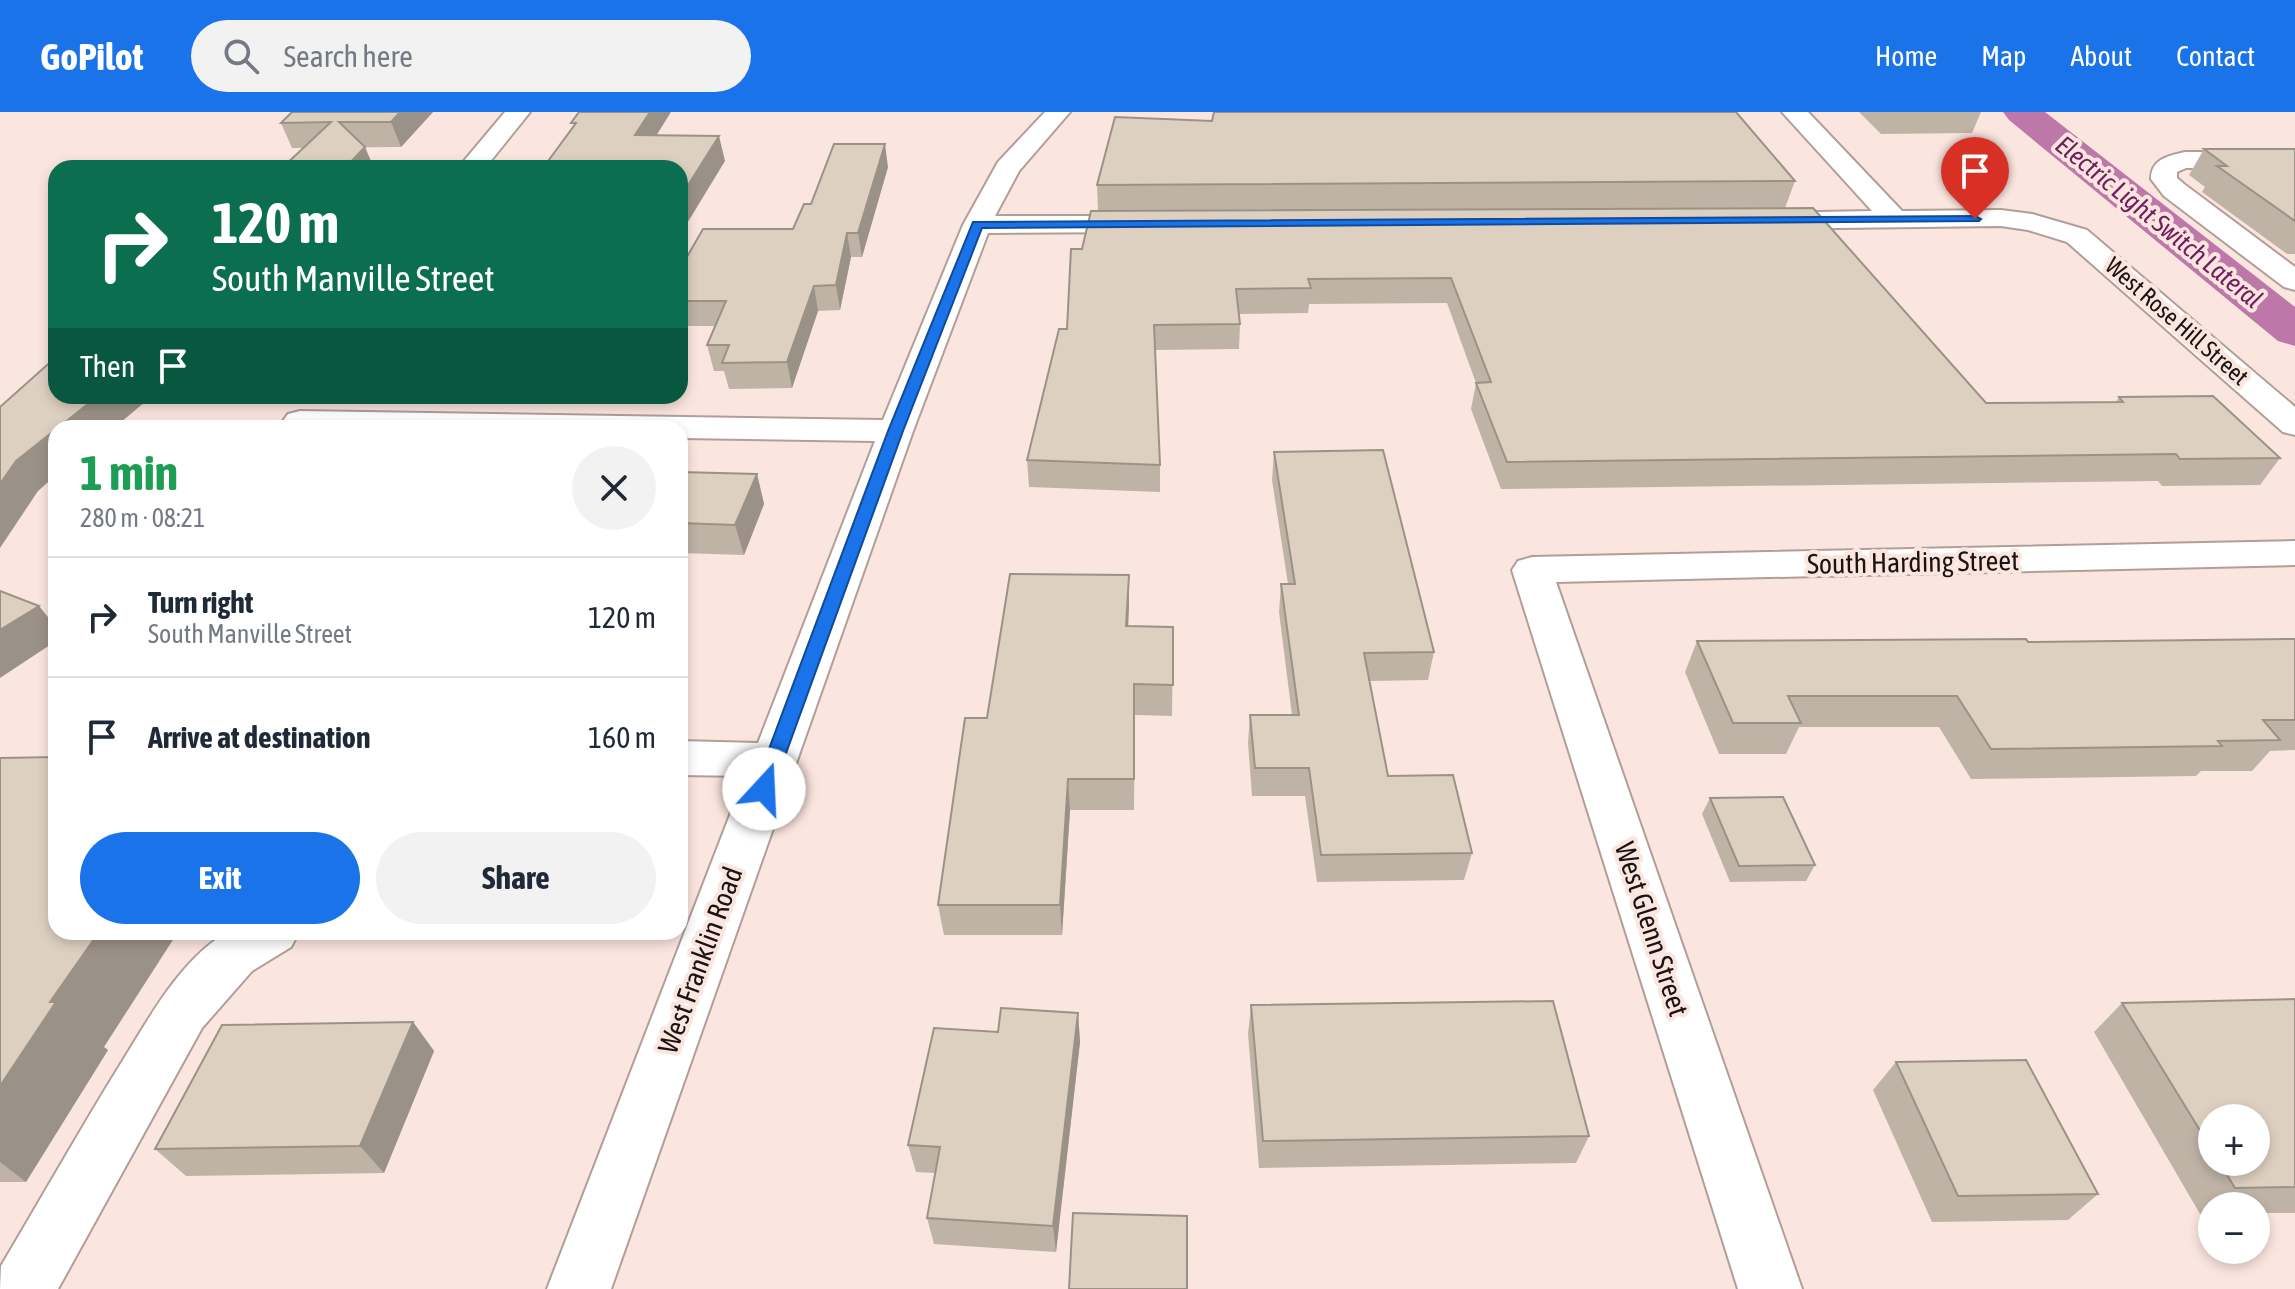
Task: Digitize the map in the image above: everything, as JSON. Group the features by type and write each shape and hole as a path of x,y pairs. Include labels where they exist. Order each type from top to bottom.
{"street":[{"path":"478,160 518,112"},
{"name":"West Franklin Road","path":"579,1289 896,431 977,225 1007,168 1058,112"},
{"path":"1794,112 1895,220"},
{"path":"2295,160 2185,160 2171,164 2164,170 2164,179 2174,190 2295,281"},
{"name":"West Rose Hill Street","path":"1895,220 2001,218 2054,226 2077,236 2295,425"},
{"path":"1738,221 1895,220"},
{"path":"977,225 1171,224"},
{"path":"296,415 484,420"},
{"path":"688,425 896,431"},
{"name":"South Harding Street","path":"1532,570 2295,553"},
{"name":"West Glenn Street","path":"1532,570 1770,1289"},
{"path":"688,758 774,760"},
{"path":"24,1289 111,1132 183,1011 233,955 259,940"}],"building":[{"path":"292,112 400,112 391,122 339,122 365,147 353,160 291,160 331,122 281,123"},
{"path":"579,112 650,112 635,135 719,136 688,185 688,160 549,160 576,123 571,123"},
{"path":"1214,112 1736,112 1795,181 1097,185 1115,117 1212,121"},
{"path":"834,144 885,144 858,233 847,233 836,285 814,286 787,362 722,363 729,345 707,345 726,301 688,301 688,255 703,229 793,229 804,204 811,204"},
{"path":"2204,149 2295,149 2295,221 2217,166 2227,166"},
{"path":"1813,208 1986,403 2123,402 2119,397 2213,396 2280,458 2180,459 2176,454 1507,462 1476,383 1491,382 1451,278 1308,279 1311,288 1236,289 1240,324 1154,325 1160,465 1027,460 1059,329 1067,329 1071,249 1082,249 1091,211"},
{"path":"48,364 48,404 88,404 68,420 48,420 48,436 16,461 0,484 0,407"},
{"path":"1383,450 1434,652 1364,653 1388,776 1453,775 1472,853 1321,855 1309,768 1255,768 1250,715 1299,715 1281,584 1295,584 1274,452"},
{"path":"688,472 757,474 735,525 688,523"},
{"path":"1010,574 1129,575 1126,626 1173,627 1173,685 1134,684 1134,779 1068,779 1060,905 938,905 965,718 987,718"},
{"path":"0,591 39,606 0,630"},
{"path":"2026,639 2028,642 2295,639 2295,720 2263,720 2280,740 2218,741 2222,746 1991,749 1957,696 1788,696 1801,723 1733,723 1697,641"},
{"path":"48,757 48,940 93,940 50,1002 56,1002 0,1086 0,758"},
{"path":"1783,797 1815,865 1739,866 1710,798"},
{"path":"2295,999 2295,1187 2235,1188 2228,1176 2270,1176 2270,1104 2198,1104 2198,1127 2122,1003"},
{"path":"1553,1001 1589,1136 1263,1141 1251,1005"},
{"path":"1001,1008 1078,1013 1053,1226 927,1218 940,1147 908,1145 934,1028 998,1032"},
{"path":"413,1022 360,1146 155,1149 222,1025"},
{"path":"2026,1060 2098,1194 1958,1196 1896,1062"},
{"path":"1073,1213 1187,1216 1187,1289 1069,1289"}],"waterway":[{"name":"Electric Light Switch Lateral","path":"2022,112 2295,331"}],"route":[{"path":"764,789 896,431 977,225 1975,219"}]}
